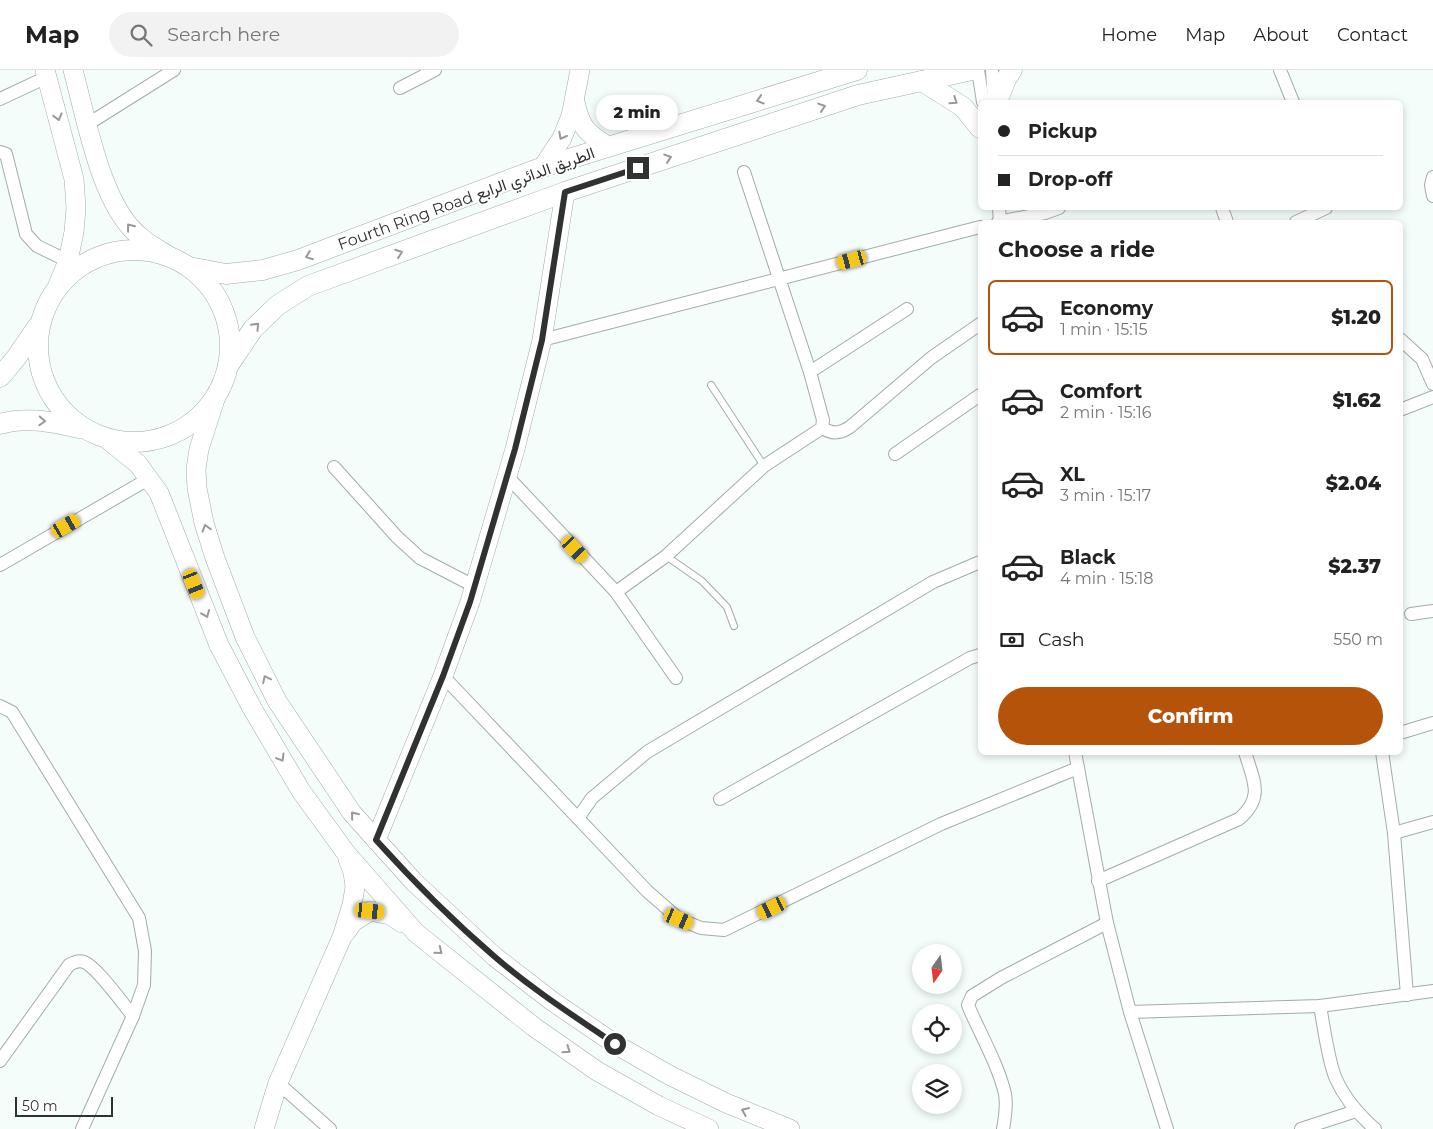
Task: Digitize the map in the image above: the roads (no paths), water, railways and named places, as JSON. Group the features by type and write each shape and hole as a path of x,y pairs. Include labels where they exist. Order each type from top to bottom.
{"main road":[{"path":"0,424 10,421 45,420 84,429 107,438 128,442 149,441 169,436 188,426 204,413 224,381 228,366 230,343 227,321 219,300 206,282 189,267 168,256 136,234 118,210 101,175 73,70"},
{"path":"543,167 562,138 571,116 580,70"},
{"name":"Fourth Ring Road الطريق الدائري الرابع","path":"189,267 226,274 263,270 298,260 543,167 857,70"},
{"name":"Fourth Ring Road الطريق الدائري الرابع","path":"228,366 253,329 278,305 308,286 565,192 858,95 972,70"},
{"path":"996,100 1012,70"},
{"path":"46,73 74,179 76,208 68,261 58,285 46,304 39,324 37,348 41,372 50,395 65,414 84,429"},
{"path":"922,81 963,107 978,126"},
{"path":"575,102 579,120 585,129 609,147"},
{"path":"376,840 443,676 474,586 507,476 542,340 565,192"},
{"path":"58,285 76,269 97,257 121,250 145,250 168,256"},
{"path":"0,377 16,358 39,324"},
{"path":"216,396 199,449 196,469 197,488 204,523 215,558 245,637 276,701 352,813 414,882 495,958 552,1001 615,1044 669,1075 726,1103 790,1129"},
{"path":"107,438 138,464 160,493 219,646 252,708 301,791 346,853 416,933"},
{"path":"264,1129 278,1083 342,938 352,905 355,887 353,872 346,853"},
{"path":"342,938 353,922 370,911 390,915 416,933 534,1027 597,1071 659,1106 709,1129"}],"street":[{"path":"88,124 174,70"},
{"path":"400,88 435,70"},
{"path":"978,70 982,100"},
{"path":"992,70 995,100"},
{"path":"1280,70 1292,100"},
{"path":"0,99 46,73"},
{"path":"0,152 6,154 26,234 37,246 68,261"},
{"path":"616,592 666,556 764,466 822,428 823,420 810,372 744,172"},
{"path":"1433,177 1431,184 1433,196"},
{"path":"1010,220 1053,210"},
{"path":"1300,220 1322,210"},
{"path":"542,340 978,228"},
{"path":"810,372 906,309"},
{"path":"822,428 837,433 850,427 931,358 978,325"},
{"path":"1403,342 1422,359 1433,384"},
{"path":"895,454 978,396"},
{"path":"1403,409 1433,397"},
{"path":"334,467 397,537 420,558 474,586"},
{"path":"507,476 616,592 676,678"},
{"path":"0,565 150,478"},
{"path":"578,818 592,798 647,752 933,582 978,563"},
{"path":"1411,614 1433,611"},
{"path":"720,799 978,655"},
{"path":"443,676 647,891 679,919 701,928 724,930 941,824 1078,768"},
{"path":"0,706 12,712 139,918 145,951 144,985 133,1016 82,1129"},
{"path":"1403,732 1433,723"},
{"path":"1076,755 1107,923 1130,1012 1167,1129"},
{"path":"1098,881 1239,818 1248,811 1255,799 1255,787 1246,755"},
{"path":"1382,755 1394,833 1407,995"},
{"path":"1394,833 1433,822"},
{"path":"1003,1129 1005,1095 1000,1077 970,1010 969,1000 972,996 1001,978 1107,923"},
{"path":"0,1061 69,965 75,961 84,961 93,968 133,1016"},
{"path":"1130,1012 1320,1006 1433,991"},
{"path":"1320,1006 1336,1079 1356,1111 1375,1129"},
{"path":"278,1083 330,1129"},
{"path":"1302,1129 1356,1111"}],"lane":[{"path":"711,385 764,466"},
{"path":"666,556 702,581 727,607 734,626"}]}
